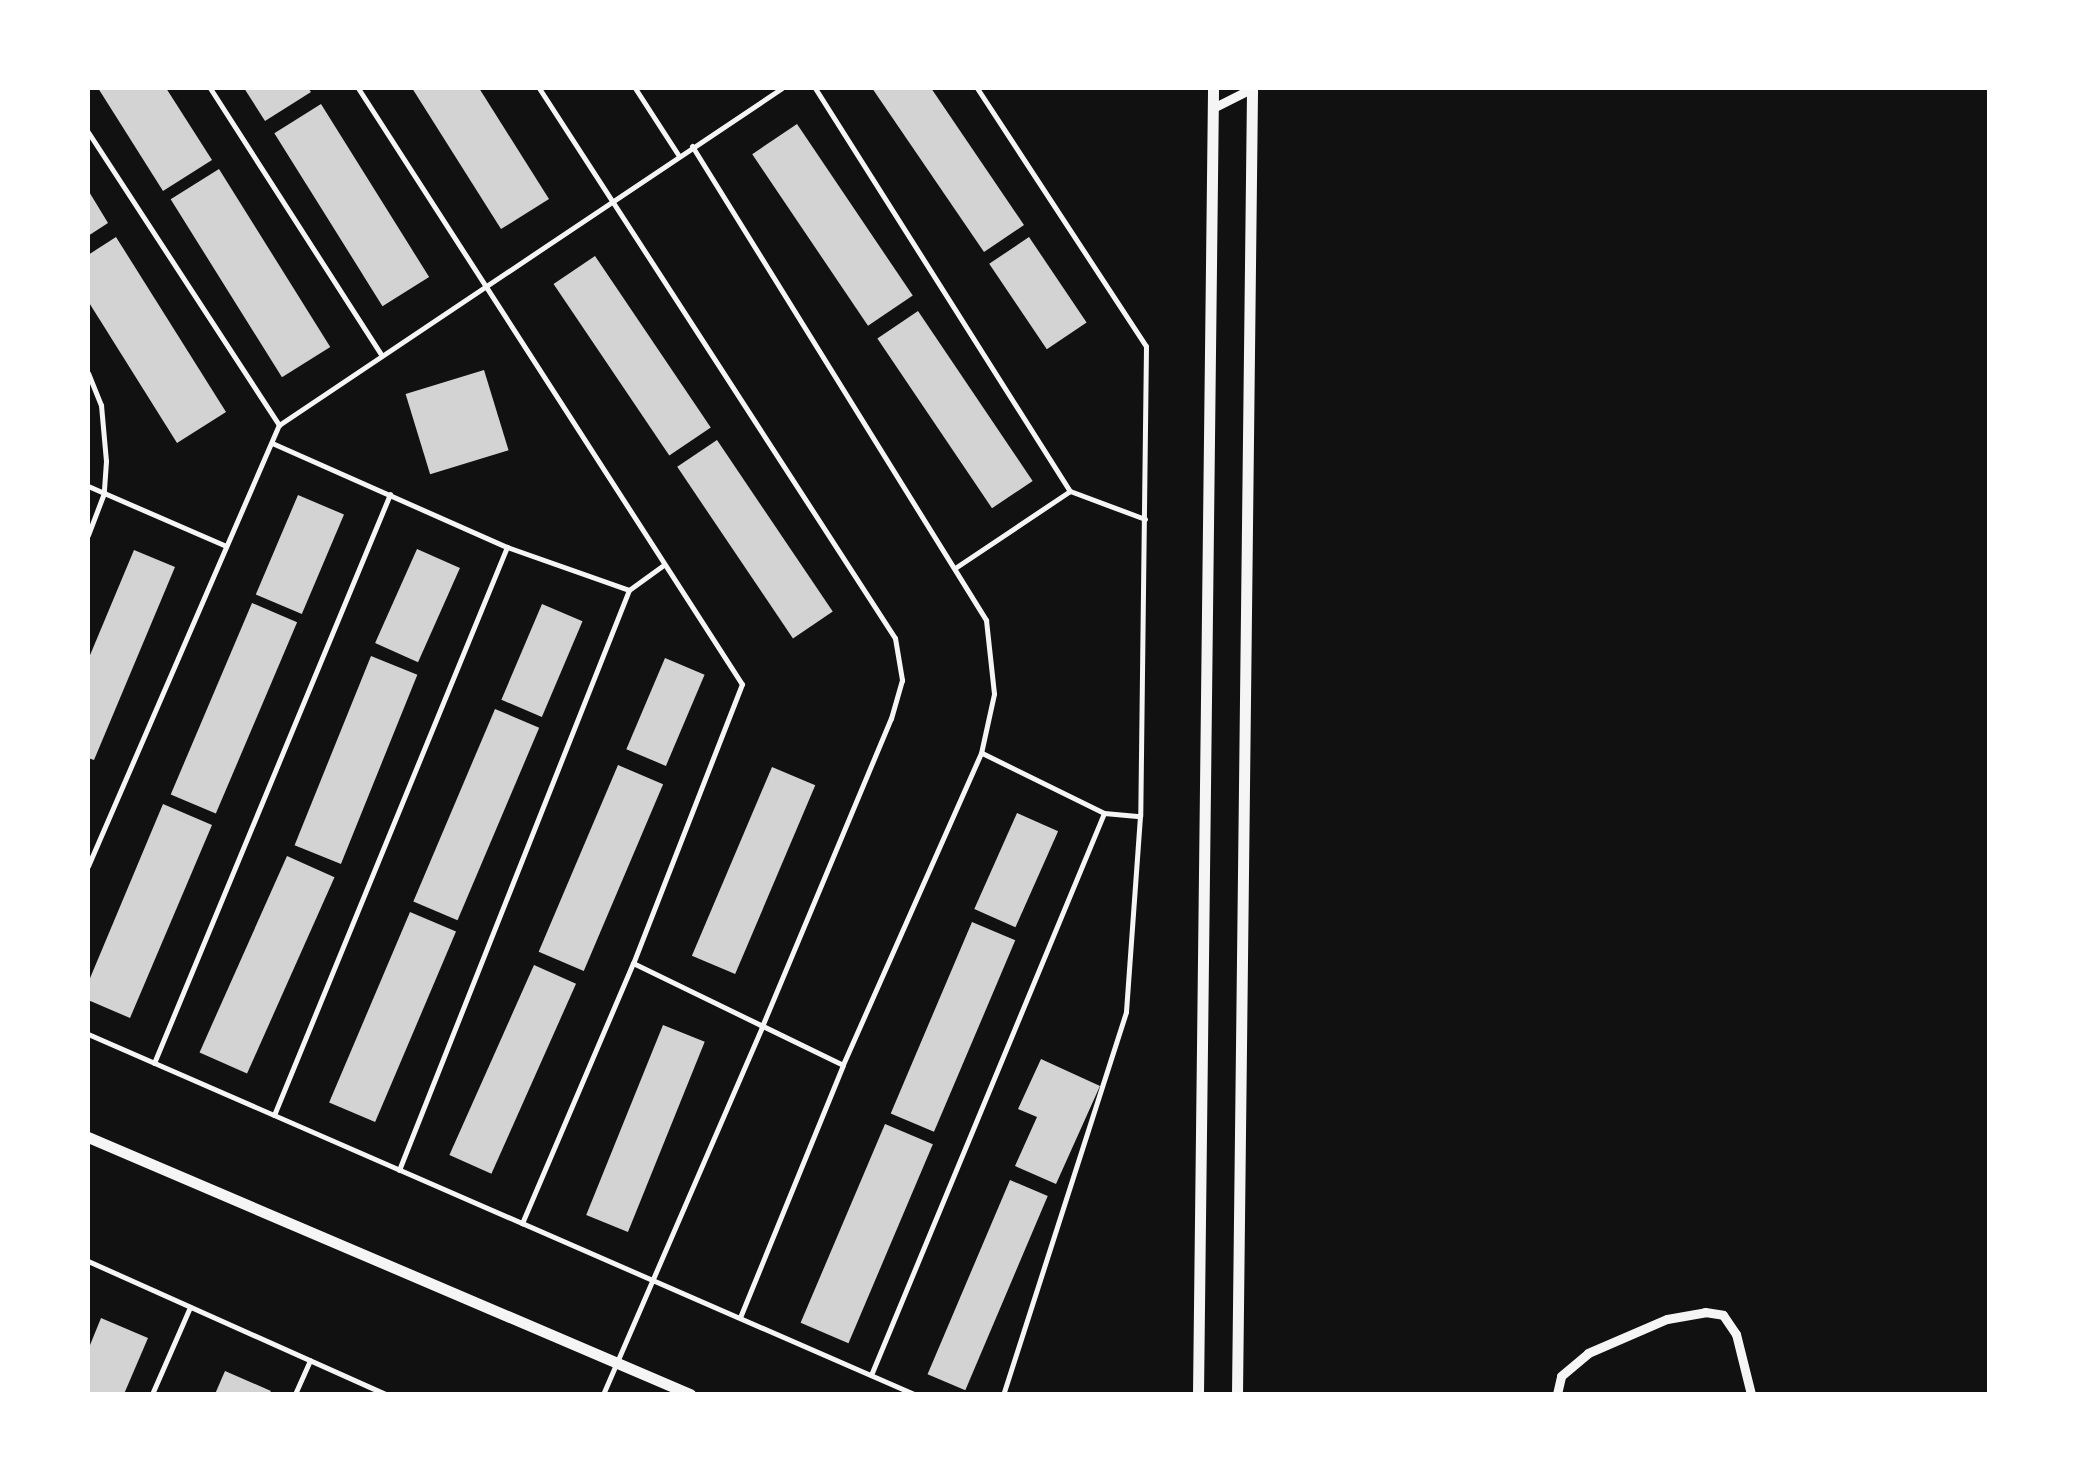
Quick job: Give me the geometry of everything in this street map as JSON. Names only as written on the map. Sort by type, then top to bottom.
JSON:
[{"type":"street","points":[[1198,1394],[1213,88]]},
{"type":"street","points":[[1213,108],[1252,88],[1237,1394]]},
{"type":"street","points":[[88,1137],[690,1394]]},
{"type":"street","points":[[1558,1394],[1561,1376],[1588,1353],[1667,1318],[1705,1312],[1723,1315],[1736,1334],[1751,1394]]},
{"type":"lane","points":[[210,88],[382,355]]},
{"type":"lane","points":[[358,88],[662,566],[742,684],[633,963],[522,1223]]},
{"type":"lane","points":[[538,88],[896,638],[902,680],[891,718],[604,1394]]},
{"type":"lane","points":[[635,88],[679,156]]},
{"type":"lane","points":[[88,866],[279,425],[782,88]]},
{"type":"lane","points":[[815,88],[1070,491],[1145,519]]},
{"type":"lane","points":[[977,88],[1146,346],[1140,816],[1126,1012],[1003,1394]]},
{"type":"lane","points":[[88,132],[279,425]]},
{"type":"lane","points":[[692,146],[986,620],[994,694],[981,753],[843,1065],[740,1318]]},
{"type":"lane","points":[[88,374],[101,405],[104,493],[88,535]]},
{"type":"lane","points":[[272,443],[508,547],[629,590]]},
{"type":"lane","points":[[88,486],[226,546]]},
{"type":"lane","points":[[954,568],[1070,491]]},
{"type":"lane","points":[[154,1063],[390,494]]},
{"type":"lane","points":[[274,1115],[508,547]]},
{"type":"lane","points":[[399,1170],[629,590],[662,566]]},
{"type":"lane","points":[[981,753],[1104,814],[1140,816]]},
{"type":"lane","points":[[871,1376],[1104,814]]},
{"type":"lane","points":[[633,963],[843,1065]]},
{"type":"lane","points":[[88,1034],[914,1394]]},
{"type":"lane","points":[[88,1261],[386,1394]]},
{"type":"lane","points":[[152,1394],[190,1306]]},
{"type":"lane","points":[[296,1394],[310,1360]]},
{"type":"building","points":[[98,88],[166,88],[212,160],[163,191]]},
{"type":"building","points":[[244,88],[308,88],[311,92],[265,121]]},
{"type":"building","points":[[412,88],[479,88],[549,199],[501,229]]},
{"type":"building","points":[[872,88],[931,88],[1024,225],[984,252]]},
{"type":"building","points":[[321,104],[429,277],[382,306],[274,133]]},
{"type":"building","points":[[797,124],[913,296],[868,326],[752,154]]},
{"type":"building","points":[[219,169],[330,347],[282,377],[171,199]]},
{"type":"building","points":[[88,190],[108,223],[88,236]]},
{"type":"building","points":[[116,237],[226,412],[177,443],[88,301],[88,255]]},
{"type":"building","points":[[1029,237],[1087,322],[1047,349],[989,264]]},
{"type":"building","points":[[595,256],[711,428],[669,456],[554,284]]},
{"type":"building","points":[[918,311],[1033,481],[992,508],[877,338]]},
{"type":"building","points":[[484,370],[509,450],[430,474],[406,394]]},
{"type":"building","points":[[717,440],[833,612],[793,638],[677,467]]},
{"type":"building","points":[[298,495],[344,515],[302,614],[256,594]]},
{"type":"building","points":[[417,549],[460,568],[418,662],[375,643]]},
{"type":"building","points":[[134,550],[175,567],[94,760],[88,758],[88,660]]},
{"type":"building","points":[[252,603],[297,622],[216,814],[171,794]]},
{"type":"building","points":[[542,604],[583,621],[542,717],[501,700]]},
{"type":"building","points":[[371,656],[417,675],[341,864],[295,845]]},
{"type":"building","points":[[665,658],[705,675],[666,766],[626,749]]},
{"type":"building","points":[[495,709],[539,728],[458,920],[413,901]]},
{"type":"building","points":[[618,765],[663,784],[584,971],[539,952]]},
{"type":"building","points":[[772,767],[815,785],[735,974],[692,956]]},
{"type":"building","points":[[163,804],[212,825],[130,1018],[88,1000],[88,983]]},
{"type":"building","points":[[1017,813],[1058,831],[1015,927],[974,909]]},
{"type":"building","points":[[287,856],[335,877],[247,1074],[200,1052]]},
{"type":"building","points":[[410,912],[456,932],[375,1122],[329,1103]]},
{"type":"building","points":[[972,922],[1015,940],[934,1132],[891,1113]]},
{"type":"building","points":[[534,965],[576,984],[491,1174],[449,1155]]},
{"type":"building","points":[[663,1025],[705,1042],[628,1232],[586,1215]]},
{"type":"building","points":[[1041,1059],[1100,1086],[1056,1184],[1015,1166],[1037,1117],[1018,1109]]},
{"type":"building","points":[[885,1124],[933,1144],[848,1343],[801,1323]]},
{"type":"building","points":[[1010,1180],[1048,1196],[965,1390],[928,1374]]},
{"type":"building","points":[[101,1318],[148,1338],[124,1394],[88,1394],[88,1350]]},
{"type":"building","points":[[225,1371],[271,1391],[215,1394]]}]
